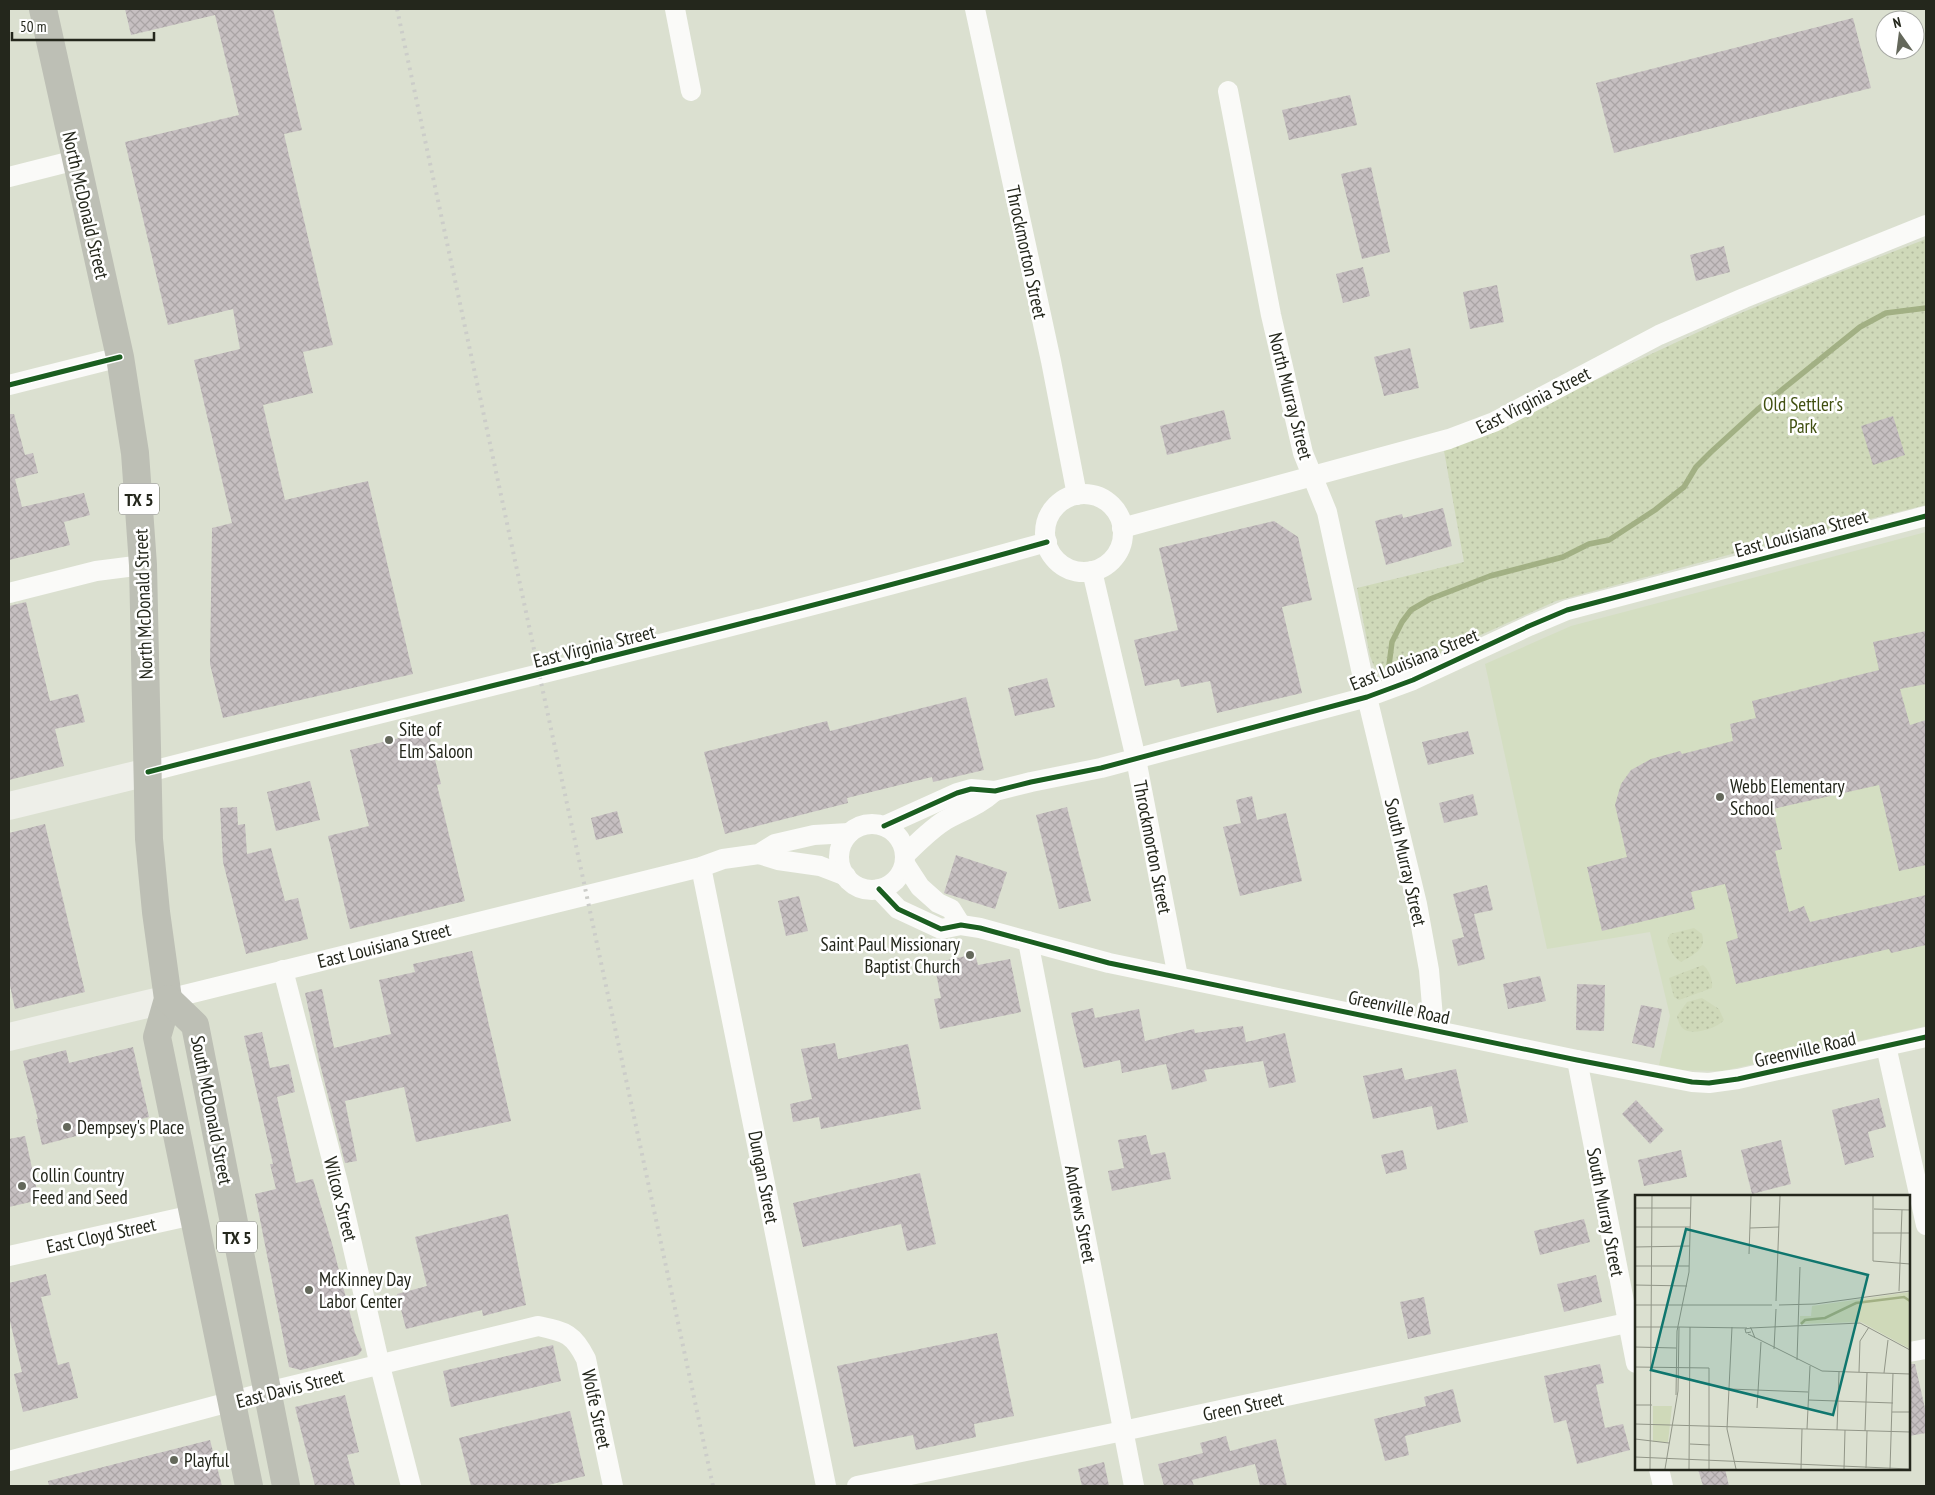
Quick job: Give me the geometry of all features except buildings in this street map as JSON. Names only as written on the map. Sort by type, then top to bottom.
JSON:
[{"type":"main road","name":"North McDonald Street","points":[[43,9],[120,357],[135,453],[143,565],[149,839],[154,894],[168,999]]},
{"type":"main road","name":"East Virginia Street","points":[[9,806],[148,772]]},
{"type":"main road","name":"East Louisiana Street","points":[[9,1037],[168,999]]},
{"type":"main road","name":"South McDonald Street","points":[[250,1486],[157,1037],[168,999],[195,1025],[286,1486]]},
{"type":"street","points":[[675,9],[692,91]]},
{"type":"street","name":"Throckmorton Street","points":[[975,9],[1051,361],[1077,495]]},
{"type":"street","name":"North Murray Street","points":[[1228,91],[1271,315],[1303,453],[1327,512],[1367,697]]},
{"type":"street","points":[[9,177],[76,160]]},
{"type":"street","name":"East Virginia Street","points":[[1122,528],[1473,431],[1494,422],[1659,335],[1926,225]]},
{"type":"street","points":[[9,385],[120,357]]},
{"type":"street","points":[[1077,495],[1094,496],[1106,501],[1116,510],[1122,522],[1122,528],[1121,547],[1114,558],[1104,567],[1092,572],[1079,572],[1067,568],[1056,560],[1046,542],[1046,526],[1050,514],[1058,504],[1069,497],[1077,495]]},
{"type":"street","name":"East Louisiana Street","points":[[884,826],[957,793],[971,789],[995,791],[1136,759],[1367,697],[1412,680],[1567,610],[1926,516]]},
{"type":"street","name":"East Virginia Street","points":[[148,772],[648,648],[920,578],[1046,542]]},
{"type":"street","points":[[9,593],[96,571],[143,565]]},
{"type":"street","name":"Throckmorton Street","points":[[1092,572],[1136,759],[1178,977]]},
{"type":"street","name":"South Murray Street","points":[[1367,697],[1422,930],[1429,970],[1434,1030]]},
{"type":"street","name":"East Louisiana Street","points":[[905,860],[918,842],[943,821],[982,803],[995,791]]},
{"type":"street","points":[[905,860],[896,881],[879,889],[860,888],[846,876],[841,868],[839,859],[844,841],[849,833],[866,825],[884,826],[893,831],[899,838],[905,860],[920,887],[938,903],[950,909],[961,925]]},
{"type":"street","name":"East Louisiana Street","points":[[168,999],[701,867],[723,859],[759,854],[775,844],[814,835],[849,833]]},
{"type":"street","name":"East Louisiana Street","points":[[759,854],[778,860],[820,866],[846,876]]},
{"type":"street","name":"Dungan Street","points":[[701,867],[826,1486]]},
{"type":"street","name":"Greenville Road","points":[[879,889],[898,909],[941,929],[961,925],[1109,963],[1692,1082],[1709,1083],[1738,1079],[1926,1037]]},
{"type":"street","name":"Andrews Street","points":[[1028,941],[1134,1486]]},
{"type":"street","name":"Wilcox Street","points":[[284,970],[339,1187],[380,1366],[411,1486]]},
{"type":"street","points":[[1886,1046],[1926,1225]]},
{"type":"street","name":"South Murray Street","points":[[1577,1060],[1635,1358]]},
{"type":"street","name":"East Cloyd Street","points":[[9,1256],[193,1215]]},
{"type":"street","name":"Green Street","points":[[857,1486],[1628,1323]]},
{"type":"street","name":"East Davis Street","points":[[9,1460],[267,1392],[538,1326],[570,1336]]},
{"type":"street","name":"Wolfe Street","points":[[570,1336],[578,1342],[586,1359],[613,1486]]},
{"type":"street","points":[[1910,1352],[1926,1348]]},
{"type":"street","points":[[1659,1470],[1663,1486]]},
{"type":"shaded area","name":"Webb Elementary School","points":[[1926,532],[1926,1026],[1722,1071],[1683,1070],[1659,1065],[1670,1016],[1650,932],[1547,949],[1485,664],[1571,626]]},
{"type":"green space","name":"Old Settler's Park","points":[[1926,239],[1926,505],[1758,547],[1556,601],[1397,673],[1382,677],[1370,656],[1357,588],[1464,562],[1444,451],[1724,320]]},
{"type":"green space","points":[[1694,928],[1702,934],[1702,944],[1694,954],[1681,962],[1672,953],[1667,941],[1670,934]]},
{"type":"green space","points":[[1703,965],[1710,975],[1712,988],[1679,1000],[1674,997],[1669,978]]},
{"type":"green space","points":[[1702,998],[1719,1009],[1724,1020],[1706,1030],[1694,1032],[1685,1030],[1677,1016],[1687,1002]]},
{"type":"waterway","points":[[1388,673],[1392,642],[1402,622],[1411,610],[1430,599],[1490,576],[1563,557],[1589,544],[1609,540],[1655,510],[1684,487],[1696,467],[1757,410],[1860,327],[1886,313],[1926,308]]},
{"type":"railway","points":[[397,9],[713,1486]]},
{"type":"cycle path","points":[[9,385],[120,357]]},
{"type":"cycle path","points":[[884,826],[957,793],[971,789],[995,791],[1101,768],[1367,697],[1413,680],[1567,610],[1926,516]]},
{"type":"cycle path","points":[[148,772],[823,603],[1047,542]]},
{"type":"cycle path","points":[[879,889],[898,909],[941,929],[961,925],[980,928],[1109,963],[1692,1082],[1709,1083],[1738,1079],[1926,1037]]},
{"type":"place","name":"Site of Elm Saloon","points":[[389,740]]},
{"type":"place","name":"Webb Elementary School","points":[[1720,797]]},
{"type":"place","name":"Saint Paul Missionary Baptist Church","points":[[970,955]]},
{"type":"place","name":"Dempsey's Place","points":[[67,1127]]},
{"type":"place","name":"Collin Country Feed and Seed","points":[[22,1186]]},
{"type":"place","name":"McKinney Day Labor Center","points":[[309,1290]]},
{"type":"place","name":"Playful","points":[[174,1460]]}]
